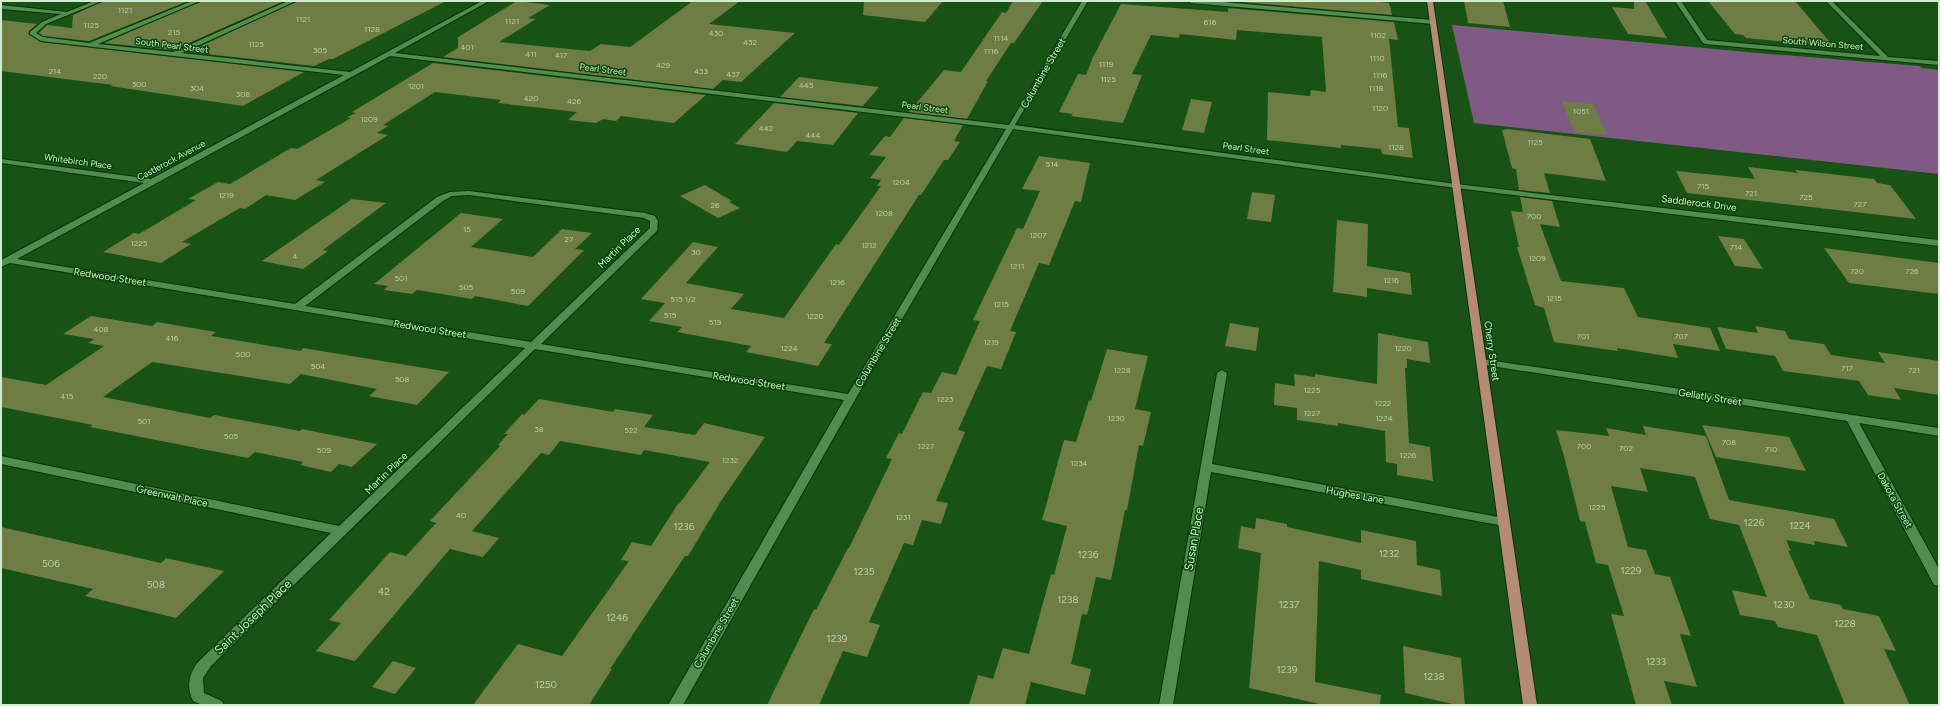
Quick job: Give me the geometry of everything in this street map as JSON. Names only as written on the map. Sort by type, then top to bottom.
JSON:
[{"type":"main road","name":"Cherry Street","points":[[1430,1],[1530,705]]},
{"type":"street","points":[[1,7],[66,14],[99,1]]},
{"type":"street","points":[[89,44],[198,1]]},
{"type":"street","points":[[174,54],[293,1]]},
{"type":"street","points":[[390,54],[486,1]]},
{"type":"street","name":"Columbine Street","points":[[675,705],[851,398],[1085,1]]},
{"type":"street","points":[[1191,1],[1432,22]]},
{"type":"street","points":[[1273,8],[1274,1]]},
{"type":"street","name":"South Wilson Street","points":[[1678,1],[1705,42],[1939,63]]},
{"type":"street","points":[[1829,1],[1886,58]]},
{"type":"street","name":"South Pearl Street","points":[[66,14],[44,23],[32,33],[41,39],[351,74]]},
{"type":"street","name":"Castlerock Avenue","points":[[4,262],[390,54]]},
{"type":"street","name":"Pearl Street","points":[[390,54],[1011,127],[1456,186]]},
{"type":"street","name":"Whitebirch Place","points":[[1,161],[153,182]]},
{"type":"street","name":"Saddlerock Drive","points":[[1456,186],[1939,243]]},
{"type":"street","name":"Martin Place","points":[[297,307],[440,199],[450,194],[469,193],[652,218],[654,221],[654,229],[342,531]]},
{"type":"street","name":"Redwood Street","points":[[4,262],[297,307],[851,398]]},
{"type":"street","name":"Gellatly Street","points":[[1482,362],[1939,432]]},
{"type":"street","name":"Susan Place","points":[[1166,705],[1222,373]]},
{"type":"street","name":"Dakota Street","points":[[1851,419],[1939,581]]},
{"type":"street","name":"Greenwalt Place","points":[[1,460],[342,531]]},
{"type":"street","name":"Hughes Lane","points":[[1206,467],[1504,522]]},
{"type":"street","name":"Saint Joseph Place","points":[[217,705],[198,697],[195,684],[198,673],[206,662],[342,531]]},
{"type":"shaded area","points":[[1452,25],[1919,66],[1922,68],[1939,70],[1939,174],[1474,123]]},
{"type":"building","points":[[103,1],[188,1],[89,41],[43,36],[39,33],[47,25],[72,28],[73,15]]},
{"type":"building","points":[[201,1],[284,1],[173,50],[104,43]]},
{"type":"building","points":[[297,1],[446,1],[333,59],[329,59],[314,66],[188,52]]},
{"type":"building","points":[[517,1],[550,5],[528,18],[536,19],[499,42],[590,51],[601,44],[630,47],[693,1],[740,1],[709,24],[795,33],[741,82],[723,80],[713,89],[443,57],[458,48],[458,37]]},
{"type":"building","points":[[864,1],[943,1],[925,22],[863,15]]},
{"type":"building","points":[[1013,1],[1043,1],[1014,43],[1011,43],[986,81],[988,81],[967,119],[909,112],[944,70],[961,72],[1002,12],[1006,13]]},
{"type":"building","points":[[1229,1],[1372,1],[1389,3],[1392,15]]},
{"type":"building","points":[[1464,1],[1503,1],[1510,27],[1468,23]]},
{"type":"building","points":[[1634,1],[1645,1],[1667,38],[1628,34],[1612,7],[1634,9]]},
{"type":"building","points":[[1708,1],[1795,1],[1833,46],[1746,38],[1743,35],[1735,34]]},
{"type":"building","points":[[1121,4],[1228,12],[1228,8],[1394,22],[1398,40],[1389,39],[1398,127],[1409,128],[1413,158],[1382,154],[1381,149],[1341,145],[1341,148],[1267,140],[1268,92],[1310,96],[1311,90],[1326,92],[1322,37],[1237,30],[1236,40],[1180,34],[1179,38],[1151,35],[1132,74],[1142,75],[1123,123],[1071,116],[1073,114],[1059,112],[1078,74],[1086,75],[1093,57]]},
{"type":"building","points":[[1,20],[37,24],[29,31],[28,34],[41,42],[304,72],[243,106],[110,86],[113,85],[1,71]]},
{"type":"building","points":[[433,63],[706,95],[674,123],[621,116],[616,121],[603,119],[596,123],[568,120],[577,112],[498,103],[501,100],[435,92],[383,125],[388,126],[377,133],[388,135],[316,180],[325,182],[295,200],[266,195],[245,209],[240,208],[182,242],[191,244],[161,263],[103,252],[134,233],[139,234],[196,200],[188,199],[218,182],[230,184],[291,148],[297,149],[351,118],[347,117],[356,113],[352,112]]},
{"type":"building","points":[[799,77],[879,87],[863,106],[780,97]]},
{"type":"building","points":[[1191,99],[1212,102],[1204,133],[1182,130]]},
{"type":"building","points":[[1562,101],[1593,104],[1607,135],[1574,132]]},
{"type":"building","points":[[774,103],[858,113],[833,145],[797,141],[787,152],[735,144]]},
{"type":"building","points":[[904,118],[963,125],[954,141],[960,142],[948,160],[944,160],[921,195],[919,195],[824,343],[832,344],[818,366],[746,352],[751,346],[677,332],[682,327],[649,321],[665,303],[641,299],[693,242],[718,247],[686,283],[744,294],[731,309],[784,318],[836,244],[839,245],[881,186],[877,186],[881,180],[870,178],[886,157],[869,155],[885,136],[890,137]]},
{"type":"building","points":[[1508,129],[1590,139],[1606,181],[1544,173],[1550,193],[1519,190],[1516,169],[1512,168],[1502,130]]},
{"type":"building","points":[[1039,156],[1090,163],[1081,202],[1075,201],[1049,265],[1039,263],[1010,331],[1016,332],[1001,369],[987,366],[958,430],[965,432],[936,501],[948,503],[941,524],[922,520],[913,545],[904,543],[869,622],[880,625],[867,657],[843,651],[819,705],[767,705],[814,609],[816,610],[849,548],[892,459],[886,458],[899,433],[902,434],[923,392],[931,393],[942,372],[956,375],[980,321],[973,320],[1017,228],[1023,229],[1040,191],[1022,189]]},
{"type":"building","points":[[1748,167],[1798,173],[1795,170],[1874,179],[1877,183],[1890,185],[1916,219],[1687,193],[1676,171],[1755,179]]},
{"type":"building","points":[[705,185],[732,201],[729,202],[740,208],[718,218],[680,196]]},
{"type":"building","points":[[1252,192],[1275,195],[1271,222],[1247,219]]},
{"type":"building","points":[[1520,197],[1552,201],[1560,227],[1540,224],[1561,281],[1624,288],[1638,317],[1710,328],[1720,351],[1673,344],[1678,358],[1617,348],[1618,351],[1554,342],[1544,308],[1535,305],[1517,247],[1519,247],[1511,211],[1523,212]]},
{"type":"building","points":[[352,199],[386,203],[323,250],[328,251],[303,269],[262,261]]},
{"type":"building","points":[[461,213],[503,219],[471,247],[533,257],[562,229],[592,233],[575,249],[584,250],[528,306],[475,296],[472,299],[417,290],[412,294],[384,290],[388,286],[374,284]]},
{"type":"building","points":[[1337,220],[1368,224],[1367,266],[1410,273],[1412,295],[1367,288],[1367,297],[1333,292]]},
{"type":"building","points":[[1718,236],[1744,239],[1763,269],[1735,266]]},
{"type":"building","points":[[1824,248],[1939,263],[1939,294],[1849,283]]},
{"type":"building","points":[[91,316],[152,326],[157,322],[216,332],[211,336],[301,351],[303,348],[449,372],[417,405],[369,396],[377,389],[301,374],[290,384],[152,362],[103,397],[210,418],[214,415],[300,431],[302,429],[377,444],[352,467],[339,464],[331,472],[300,465],[303,462],[255,452],[248,458],[90,427],[93,425],[1,407],[1,377],[46,385],[104,346],[88,343],[94,339],[63,334]]},
{"type":"building","points":[[1230,323],[1259,328],[1256,351],[1225,346]]},
{"type":"building","points":[[1755,326],[1785,331],[1789,339],[1824,344],[1831,355],[1885,363],[1878,352],[1939,361],[1939,395],[1894,388],[1901,400],[1868,395],[1859,381],[1783,371],[1775,356],[1726,349],[1717,327],[1758,333]]},
{"type":"building","points":[[1378,333],[1428,342],[1430,363],[1407,359],[1407,368],[1405,368],[1409,443],[1430,447],[1433,481],[1397,475],[1397,464],[1386,462],[1385,431],[1338,423],[1338,426],[1297,420],[1297,408],[1274,405],[1275,383],[1295,386],[1294,374],[1315,377],[1315,374],[1377,384]]},
{"type":"building","points":[[1107,349],[1148,356],[1135,409],[1151,412],[1143,446],[1139,445],[1127,510],[1125,510],[1111,580],[1096,577],[1087,615],[1082,614],[1071,664],[1091,669],[1085,695],[1031,682],[1025,705],[969,705],[978,675],[993,679],[1003,648],[1029,654],[1051,574],[1054,575],[1067,526],[1042,520],[1064,440],[1076,442],[1089,400],[1091,401]]},
{"type":"building","points":[[539,399],[613,412],[615,409],[653,415],[644,427],[695,435],[704,423],[765,437],[721,501],[688,556],[685,556],[610,669],[612,669],[589,705],[473,705],[518,644],[562,656],[629,561],[621,560],[632,542],[651,546],[678,504],[710,462],[644,450],[641,455],[560,441],[549,455],[541,453],[472,531],[499,538],[483,557],[450,549],[355,661],[316,651],[341,623],[329,620],[390,552],[406,556],[436,523],[430,521],[500,446],[498,445],[508,434],[504,434],[522,414],[524,415]]},
{"type":"building","points":[[1702,425],[1789,437],[1806,471],[1716,457]]},
{"type":"building","points":[[1643,426],[1706,436],[1729,500],[1834,519],[1848,547],[1814,541],[1815,545],[1786,540],[1791,551],[1788,550],[1810,599],[1841,605],[1843,609],[1879,616],[1896,651],[1884,649],[1910,705],[1845,705],[1817,635],[1778,627],[1775,621],[1740,615],[1732,590],[1767,597],[1739,525],[1710,519],[1695,477],[1640,468],[1648,492],[1611,486],[1628,547],[1646,550],[1655,574],[1670,577],[1691,636],[1680,634],[1697,687],[1664,681],[1672,705],[1636,705],[1611,614],[1624,616],[1608,565],[1596,563],[1585,522],[1580,521],[1556,430],[1609,436],[1606,428],[1646,435]]},
{"type":"building","points":[[1256,518],[1287,524],[1287,527],[1361,543],[1361,530],[1416,541],[1417,565],[1440,570],[1442,596],[1361,579],[1361,570],[1319,561],[1315,682],[1381,695],[1380,705],[1324,705],[1249,688],[1261,553],[1238,548],[1241,526],[1255,529]]},
{"type":"building","points":[[1,527],[161,563],[166,558],[224,571],[176,618],[85,596],[93,589],[1,568]]},
{"type":"building","points":[[1403,646],[1461,658],[1465,705],[1457,705],[1405,693]]},
{"type":"building","points":[[393,661],[416,668],[395,694],[372,687]]}]
